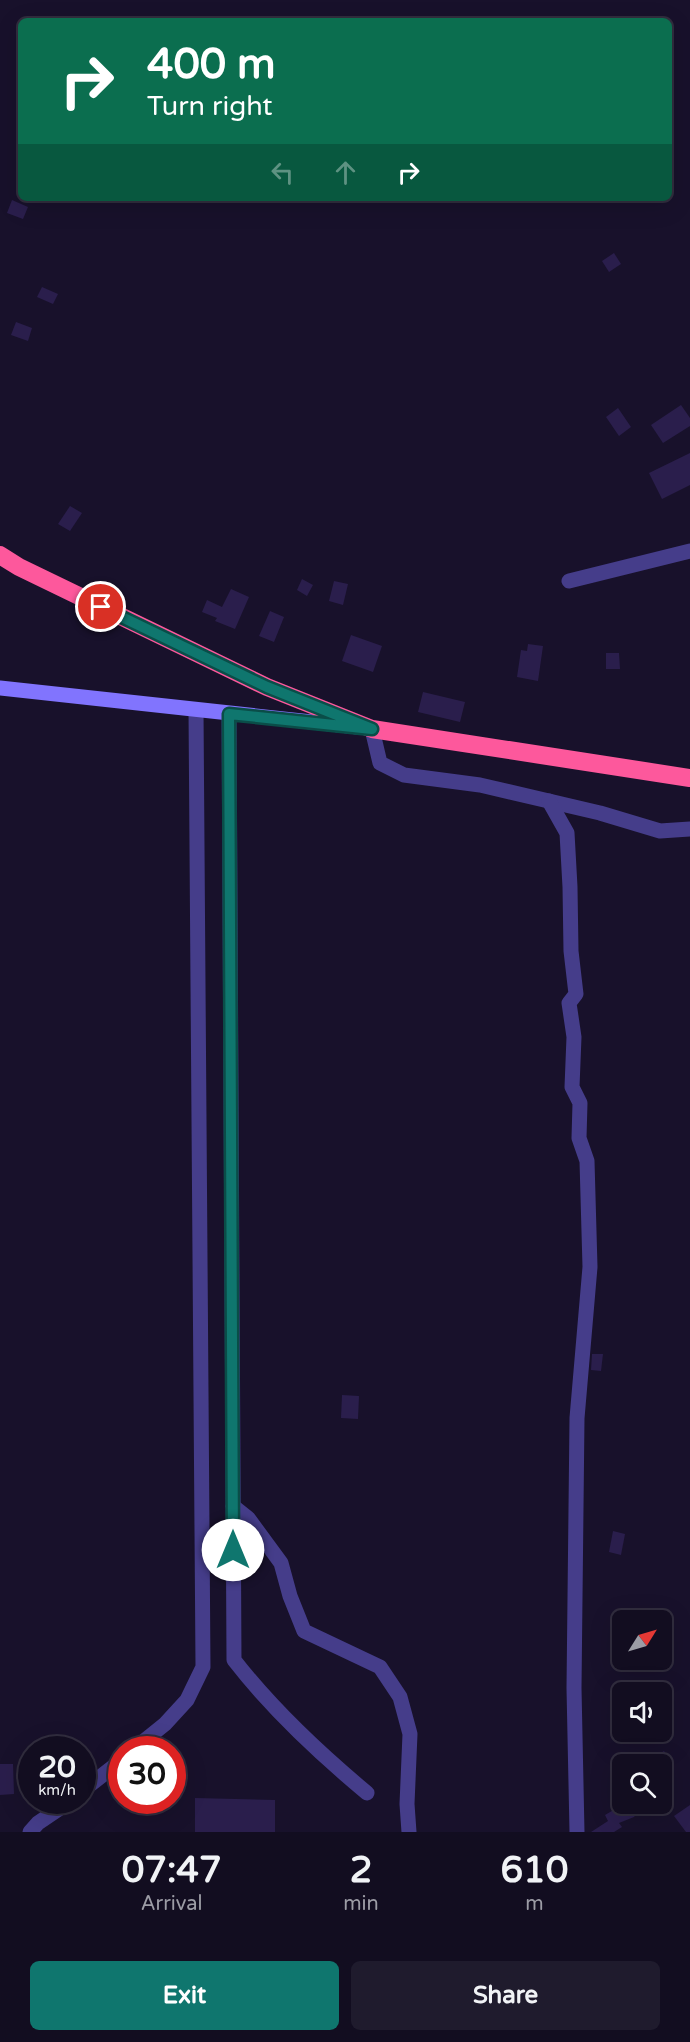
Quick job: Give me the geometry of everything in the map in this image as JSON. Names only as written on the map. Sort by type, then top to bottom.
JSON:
[{"type":"highway","points":[[0,555],[19,567],[267,687],[372,729],[686,778]]},
{"type":"main road","points":[[0,688],[372,729]]},
{"type":"street","points":[[569,581],[690,551]]},
{"type":"street","points":[[150,1736],[165,1724],[187,1700],[203,1667],[196,710]]},
{"type":"street","points":[[229,714],[234,1660],[269,1702],[332,1763],[367,1793]]},
{"type":"street","points":[[372,729],[380,763],[404,775],[480,785],[600,813],[660,831],[690,829]]},
{"type":"street","points":[[549,801],[567,833],[571,951],[576,994],[569,1003],[574,1037],[572,1087],[580,1103],[579,1138],[587,1161],[590,1267],[577,1418],[574,1688],[577,1832]]},
{"type":"street","points":[[233,1506],[248,1518],[281,1563],[290,1596],[304,1631],[380,1668],[400,1697],[410,1734],[407,1804],[409,1832]]},
{"type":"street","points":[[96,1780],[108,1771]]},
{"type":"street","points":[[30,1832],[51,1814]]},
{"type":"building","points":[[12,200],[28,207],[23,219],[7,213]]},
{"type":"building","points":[[614,253],[621,264],[609,272],[602,261]]},
{"type":"building","points":[[42,287],[58,294],[53,304],[37,297]]},
{"type":"building","points":[[16,322],[32,328],[28,341],[11,335]]},
{"type":"building","points":[[681,405],[690,418],[690,426],[663,443],[651,425]]},
{"type":"building","points":[[618,408],[631,427],[619,436],[606,417]]},
{"type":"building","points":[[690,453],[690,485],[662,499],[649,473]]},
{"type":"building","points":[[70,506],[82,513],[70,531],[58,524]]},
{"type":"building","points":[[302,579],[313,585],[307,596],[297,590]]},
{"type":"building","points":[[334,581],[348,584],[343,605],[329,601]]},
{"type":"building","points":[[231,589],[249,597],[235,629],[215,621],[217,618],[202,612],[207,600],[222,607]]},
{"type":"building","points":[[270,611],[284,617],[274,642],[259,636]]},
{"type":"building","points":[[351,635],[382,646],[373,672],[342,661]]},
{"type":"building","points":[[528,644],[543,646],[538,681],[517,677],[521,650],[527,651]]},
{"type":"building","points":[[606,653],[619,653],[620,669],[606,669]]},
{"type":"building","points":[[423,692],[465,702],[460,722],[418,712]]},
{"type":"building","points":[[592,1354],[603,1354],[601,1371],[591,1370]]},
{"type":"building","points":[[342,1395],[359,1396],[358,1419],[341,1418]]},
{"type":"building","points":[[613,1531],[625,1534],[621,1555],[609,1552]]},
{"type":"building","points":[[0,1764],[13,1764],[14,1794],[0,1795]]},
{"type":"building","points":[[195,1798],[275,1800],[275,1832],[195,1832]]},
{"type":"building","points":[[690,1805],[690,1832],[686,1832],[674,1816]]},
{"type":"building","points":[[612,1811],[612,1814],[636,1814],[619,1823],[622,1827],[614,1832],[591,1832],[608,1821],[605,1815]]},
{"type":"route","points":[[101,607],[267,687],[372,729],[229,714],[233,1550]]}]
